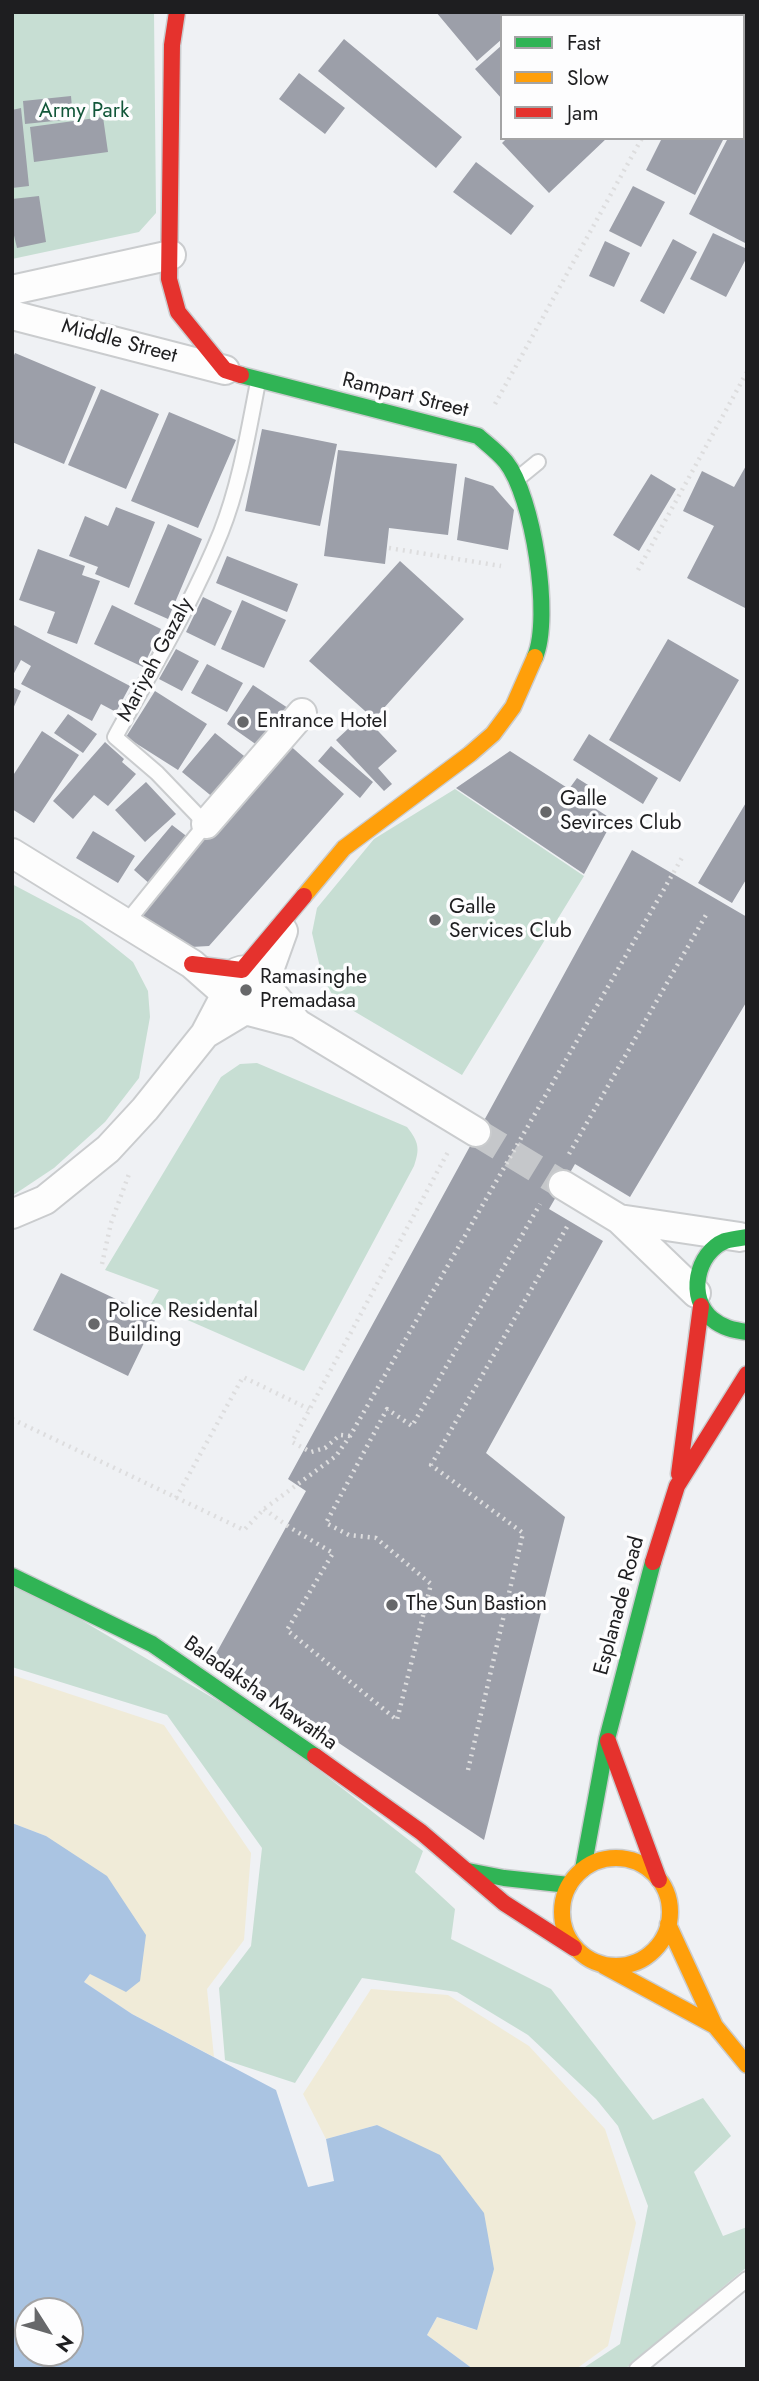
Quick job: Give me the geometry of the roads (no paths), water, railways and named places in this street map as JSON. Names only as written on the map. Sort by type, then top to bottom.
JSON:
[{"type":"street","points":[[177,12],[172,44],[169,279],[178,312],[225,370]]},
{"type":"street","points":[[12,290],[170,256]]},
{"type":"street","name":"Middle Street","points":[[12,315],[225,370]]},
{"type":"street","name":"Rampart Street","points":[[225,370],[478,436],[507,463],[525,501],[540,572],[541,625],[537,652],[513,707],[493,734],[470,754],[344,848],[288,915]]},
{"type":"street","points":[[206,824],[302,713]]},
{"type":"street","points":[[12,853],[192,964],[235,1002],[298,1024],[469,1128]]},
{"type":"street","points":[[253,977],[288,915]]},
{"type":"street","points":[[192,964],[253,977]]},
{"type":"street","points":[[235,1002],[228,981],[236,972],[253,977],[298,1024]]},
{"type":"street","points":[[12,1214],[45,1200],[108,1149],[235,1002]]},
{"type":"street","points":[[563,1185],[619,1219],[699,1299],[713,1321],[722,1327],[747,1332]]},
{"type":"street","points":[[619,1219],[743,1237]]},
{"type":"street","name":"Esplanade Road","points":[[677,1486],[699,1299],[700,1267],[716,1246],[727,1240],[743,1237]]},
{"type":"street","name":"Esplanade Road","points":[[583,1868],[607,1739],[667,1512],[677,1486],[747,1374]]},
{"type":"street","name":"Baladaksha Mawatha","points":[[12,1576],[152,1644],[273,1726],[421,1832],[505,1903],[574,1948]]},
{"type":"street","points":[[604,1966],[638,1962],[652,1953],[662,1940],[670,1909],[667,1894],[659,1880],[607,1739]]},
{"type":"street","points":[[659,1880],[647,1868],[632,1860],[615,1858],[598,1861],[583,1868],[569,1885],[563,1900],[561,1917],[566,1933],[574,1948],[589,1960],[715,2026]]},
{"type":"street","name":"Baladaksha Mawatha","points":[[468,1871],[569,1885]]},
{"type":"street","points":[[668,1924],[715,2026],[747,2065]]},
{"type":"lane","name":"Mariyah Gazaly","points":[[206,824],[158,773],[115,737],[170,636],[220,534],[239,479],[259,381]]},
{"type":"lane","points":[[515,480],[538,462]]},
{"type":"lane","points":[[126,923],[206,824]]},
{"type":"lane","points":[[637,2369],[747,2279]]},
{"type":"water","points":[[12,1823],[46,1836],[107,1876],[146,1935],[140,1981],[126,1992],[90,1974],[84,1982],[132,2014],[276,2090],[308,2187],[334,2181],[326,2139],[377,2125],[440,2155],[484,2213],[494,2269],[477,2330],[437,2317],[427,2335],[473,2369],[12,2369]]},
{"type":"tunnel","points":[[476,1132],[563,1185]]},
{"type":"place","name":"Entrance Hotel","points":[[243,722]]},
{"type":"place","name":"Galle Sevirces Club","points":[[546,812]]},
{"type":"place","name":"Galle Services Club","points":[[435,920]]},
{"type":"place","name":"Ramasinghe Premadasa","points":[[246,990]]},
{"type":"place","name":"Police Residental Building","points":[[94,1324]]},
{"type":"place","name":"The Sun Bastion","points":[[392,1605]]},
{"type":"park label","name":"Army Park","points":[[84,112]]}]
